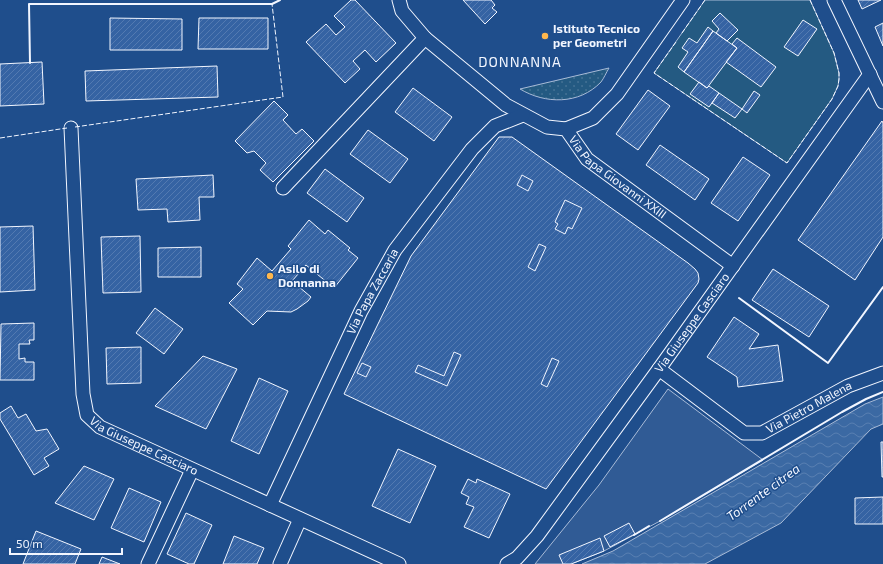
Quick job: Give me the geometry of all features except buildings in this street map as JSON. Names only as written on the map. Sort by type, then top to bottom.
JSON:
[{"type":"street","name":"Via Papa Giovanni XXIII","points":[[399,0],[402,11],[425,38],[506,105],[546,127],[566,129],[587,159],[733,266]]},
{"type":"street","points":[[566,129],[593,118],[617,94],[682,0]]},
{"type":"street","points":[[834,0],[883,102]]},
{"type":"street","points":[[283,188],[425,38]]},
{"type":"street","name":"Via Giuseppe Casciaro","points":[[507,564],[517,558],[537,536],[659,370],[870,74]]},
{"type":"street","name":"Via Papa Zaccaria","points":[[270,505],[361,311],[395,250],[472,150],[495,126],[523,115]]},
{"type":"street","name":"Via Giuseppe Casciaro","points":[[71,128],[83,394],[87,415],[100,427],[399,564]]},
{"type":"street","name":"Via Pietro Malena","points":[[659,370],[744,433],[762,433],[848,386],[883,373]]},
{"type":"street","points":[[148,564],[192,470]]},
{"type":"street","points":[[280,564],[300,519]]},
{"type":"shaded area","points":[[705,0],[810,0],[834,53],[839,79],[838,86],[832,99],[787,163],[654,73]]},
{"type":"shaded area","points":[[609,68],[601,82],[592,90],[583,95],[572,98],[562,100],[551,99],[530,94],[520,89]]},
{"type":"shaded area","points":[[668,389],[763,460],[660,521],[604,551],[571,564],[535,564],[599,485]]},
{"type":"water","name":"Torrente citrea","points":[[883,397],[883,424],[871,429],[781,523],[705,564],[582,564],[613,551],[865,404]]},
{"type":"fence","points":[[682,33],[705,0]]},
{"type":"fence","points":[[676,42],[654,73],[787,163],[832,99],[838,86],[839,79],[834,53],[810,0]]},
{"type":"fence","points":[[75,127],[283,97],[272,4]]},
{"type":"fence","points":[[0,138],[67,128]]},
{"type":"wall","points":[[30,63],[29,4],[272,4],[280,0]]},
{"type":"wall","points":[[739,298],[828,363],[883,287]]},
{"type":"wall","points":[[660,521],[842,412],[883,392]]},
{"type":"wall","points":[[634,535],[649,526]]},
{"type":"place","name":"Istituto Tecnico per Geometri","points":[[545,36]]},
{"type":"place","name":"Asilo di Donnanna","points":[[270,276]]},
{"type":"district","name":"DONNANNA","points":[[520,62]]}]
